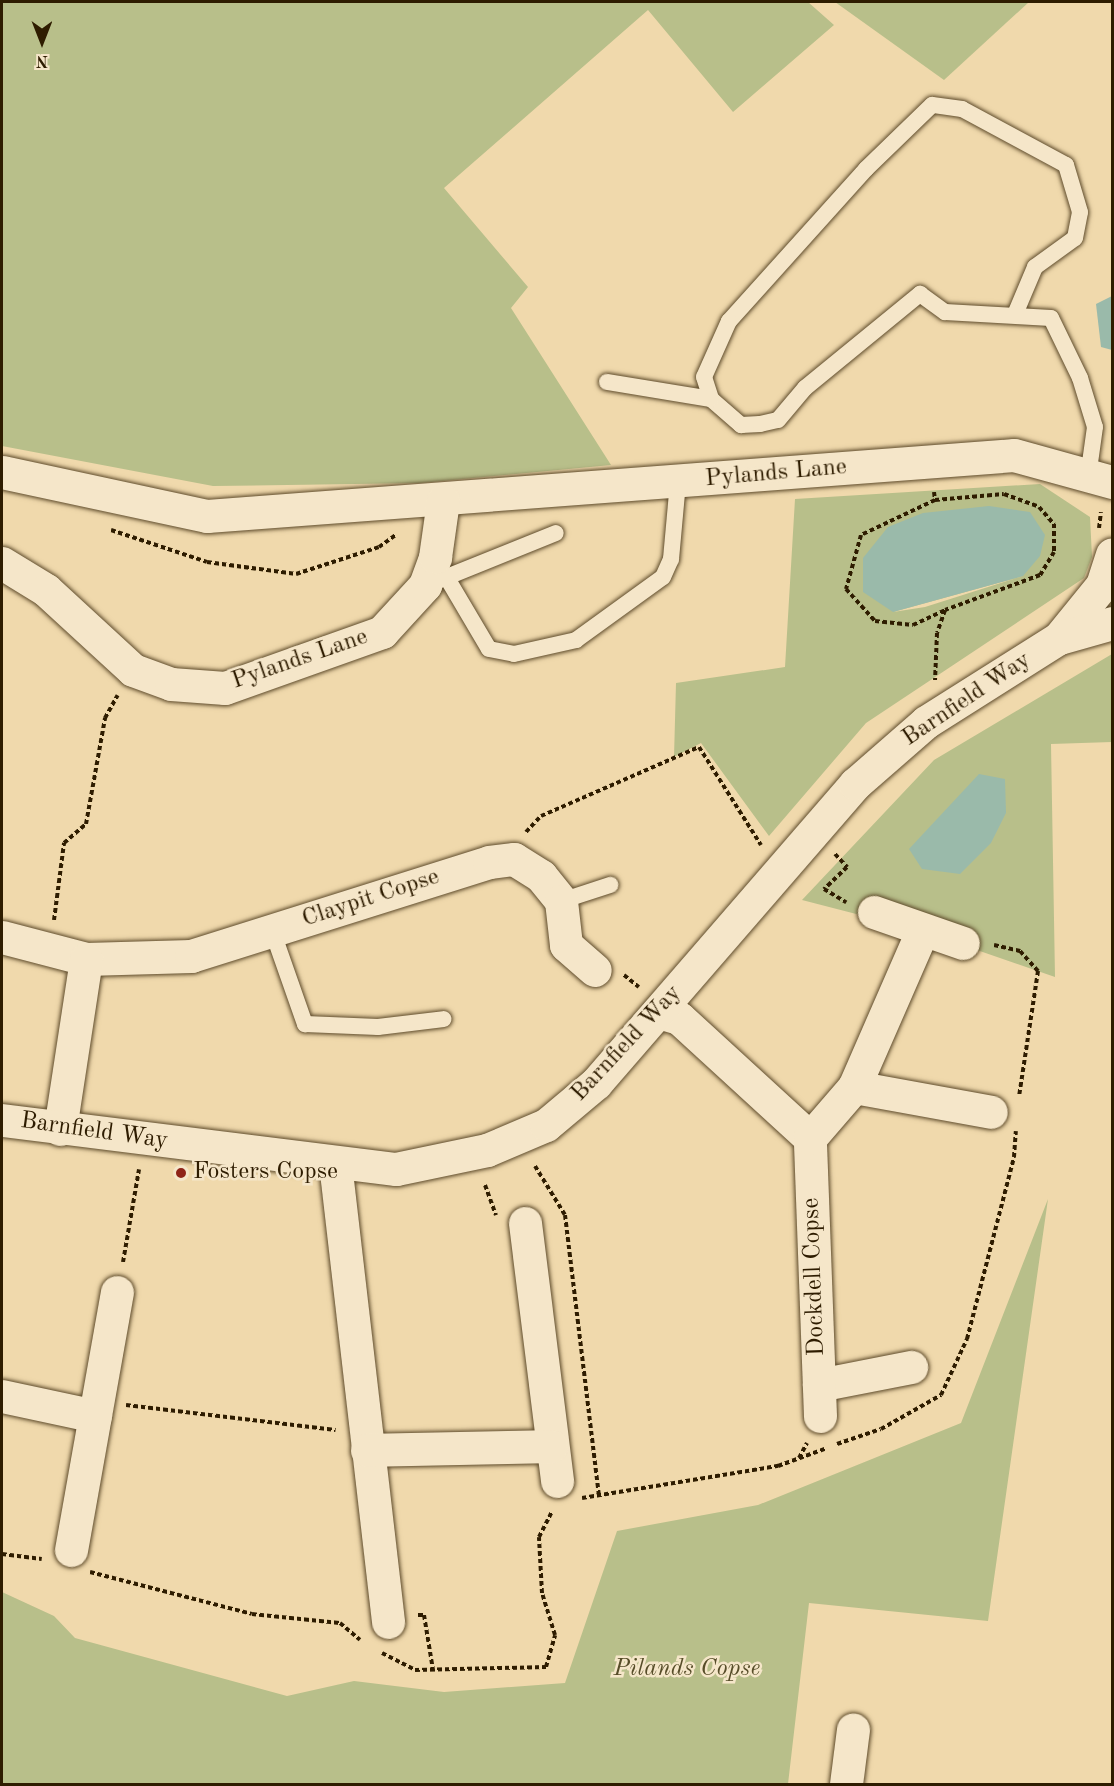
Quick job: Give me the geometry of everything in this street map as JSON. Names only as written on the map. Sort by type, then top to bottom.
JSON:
[{"type":"street","name":"Pylands Lane","points":[[2,472],[107,494],[332,507],[443,501],[1014,455],[1105,487]]},
{"type":"street","name":"Pylands Lane","points":[[2,563],[46,590],[133,670],[171,684],[225,688],[382,632],[436,582],[435,557],[443,501]]},
{"type":"street","name":"Barnfield Way","points":[[1059,638],[1102,585],[1106,547]]},
{"type":"street","name":"Barnfield Way","points":[[2,1120],[396,1169],[436,1164],[546,1125],[596,1083],[855,784],[926,722],[1059,638],[1113,623]]},
{"type":"street","points":[[514,859],[541,876],[561,901],[566,945],[595,970]]},
{"type":"street","name":"Claypit Copse","points":[[2,937],[86,959],[190,956],[489,862],[514,859]]},
{"type":"street","points":[[874,912],[963,944]]},
{"type":"street","points":[[658,1012],[679,1018],[810,1138],[854,1087],[922,931]]},
{"type":"street","points":[[60,1128],[86,959]]},
{"type":"street","points":[[854,1087],[1008,1115]]},
{"type":"street","name":"Dockdell Copse","points":[[810,1138],[820,1400],[911,1367]]},
{"type":"street","points":[[335,1163],[367,1442],[379,1640]]},
{"type":"street","points":[[525,1223],[551,1446],[564,1495]]},
{"type":"street","points":[[69,1560],[117,1292]]},
{"type":"street","points":[[2,1396],[96,1414]]},
{"type":"street","points":[[367,1442],[551,1446]]},
{"type":"street","points":[[846,1785],[853,1729]]},
{"type":"lane","points":[[1016,312],[1035,267],[1075,238],[1080,212],[1066,165],[962,109],[932,105],[866,169],[729,321],[704,377],[711,399],[741,425],[778,420],[805,388],[920,294],[945,312],[980,318],[1016,312],[1051,318],[1080,378],[1095,427],[1105,487]]},
{"type":"lane","points":[[607,382],[711,399]]},
{"type":"lane","points":[[556,533],[436,582],[489,649],[514,654],[576,640],[663,577],[671,559],[678,482]]},
{"type":"lane","points":[[561,901],[610,885]]},
{"type":"lane","points":[[272,930],[305,1024],[378,1027],[444,1019]]},
{"type":"path","points":[[929,462],[935,500]]},
{"type":"path","points":[[1105,487],[1106,547]]},
{"type":"path","points":[[1004,494],[1039,507],[1054,524],[1054,552],[1040,575],[945,610],[913,625],[875,621],[846,589],[861,535],[935,500],[1004,494]]},
{"type":"path","points":[[935,684],[937,633],[945,610]]},
{"type":"path","points":[[51,951],[64,843],[86,824],[105,718],[133,670]]},
{"type":"path","points":[[925,690],[944,680]]},
{"type":"path","points":[[514,859],[517,840],[541,816],[699,747],[766,853]]},
{"type":"path","points":[[832,851],[847,867],[824,889],[874,912]]},
{"type":"path","points":[[2,1554],[69,1560],[252,1614],[340,1623],[379,1640],[415,1670],[546,1667],[555,1635],[542,1593],[539,1537],[547,1517],[564,1495],[599,1495],[778,1466],[881,1429],[941,1395],[967,1339],[986,1273],[1008,1115],[1038,971],[1020,951],[963,944]]},
{"type":"path","points":[[117,1292],[140,1162]]},
{"type":"path","points":[[535,1166],[565,1215],[599,1495]]},
{"type":"path","points":[[96,1414],[127,1405],[367,1442]]},
{"type":"green space","points":[[2,2],[808,2],[834,25],[733,112],[648,10],[444,188],[528,287],[511,308],[611,465],[421,483],[213,486],[2,446]]},
{"type":"green space","points":[[835,2],[1029,2],[944,80]]},
{"type":"green space","points":[[1040,484],[1090,517],[1092,557],[1084,578],[866,723],[769,836],[701,743],[674,757],[676,683],[785,667],[795,499]],"holes":[[[1023,576],[925,607],[893,612]]]},
{"type":"green space","points":[[1112,654],[1112,742],[1051,744],[1055,977],[922,931],[802,900],[934,760]]},
{"type":"green space","name":"Pilands Copse","points":[[1048,1199],[988,1621],[809,1603],[788,1784],[2,1784],[2,1592],[54,1616],[75,1638],[287,1696],[354,1681],[444,1692],[565,1683],[617,1531],[758,1505],[961,1423]]},
{"type":"shaded area","points":[[1112,296],[1112,350],[1101,347],[1096,304]]},
{"type":"shaded area","points":[[989,506],[1030,512],[1045,535],[1040,556],[1023,576],[893,612],[863,592],[863,558],[888,527],[923,513]]},
{"type":"shaded area","points":[[979,774],[1005,779],[1006,813],[991,843],[960,874],[922,869],[909,849]]},
{"type":"place","name":"Fosters Copse","points":[[181,1173]]}]
